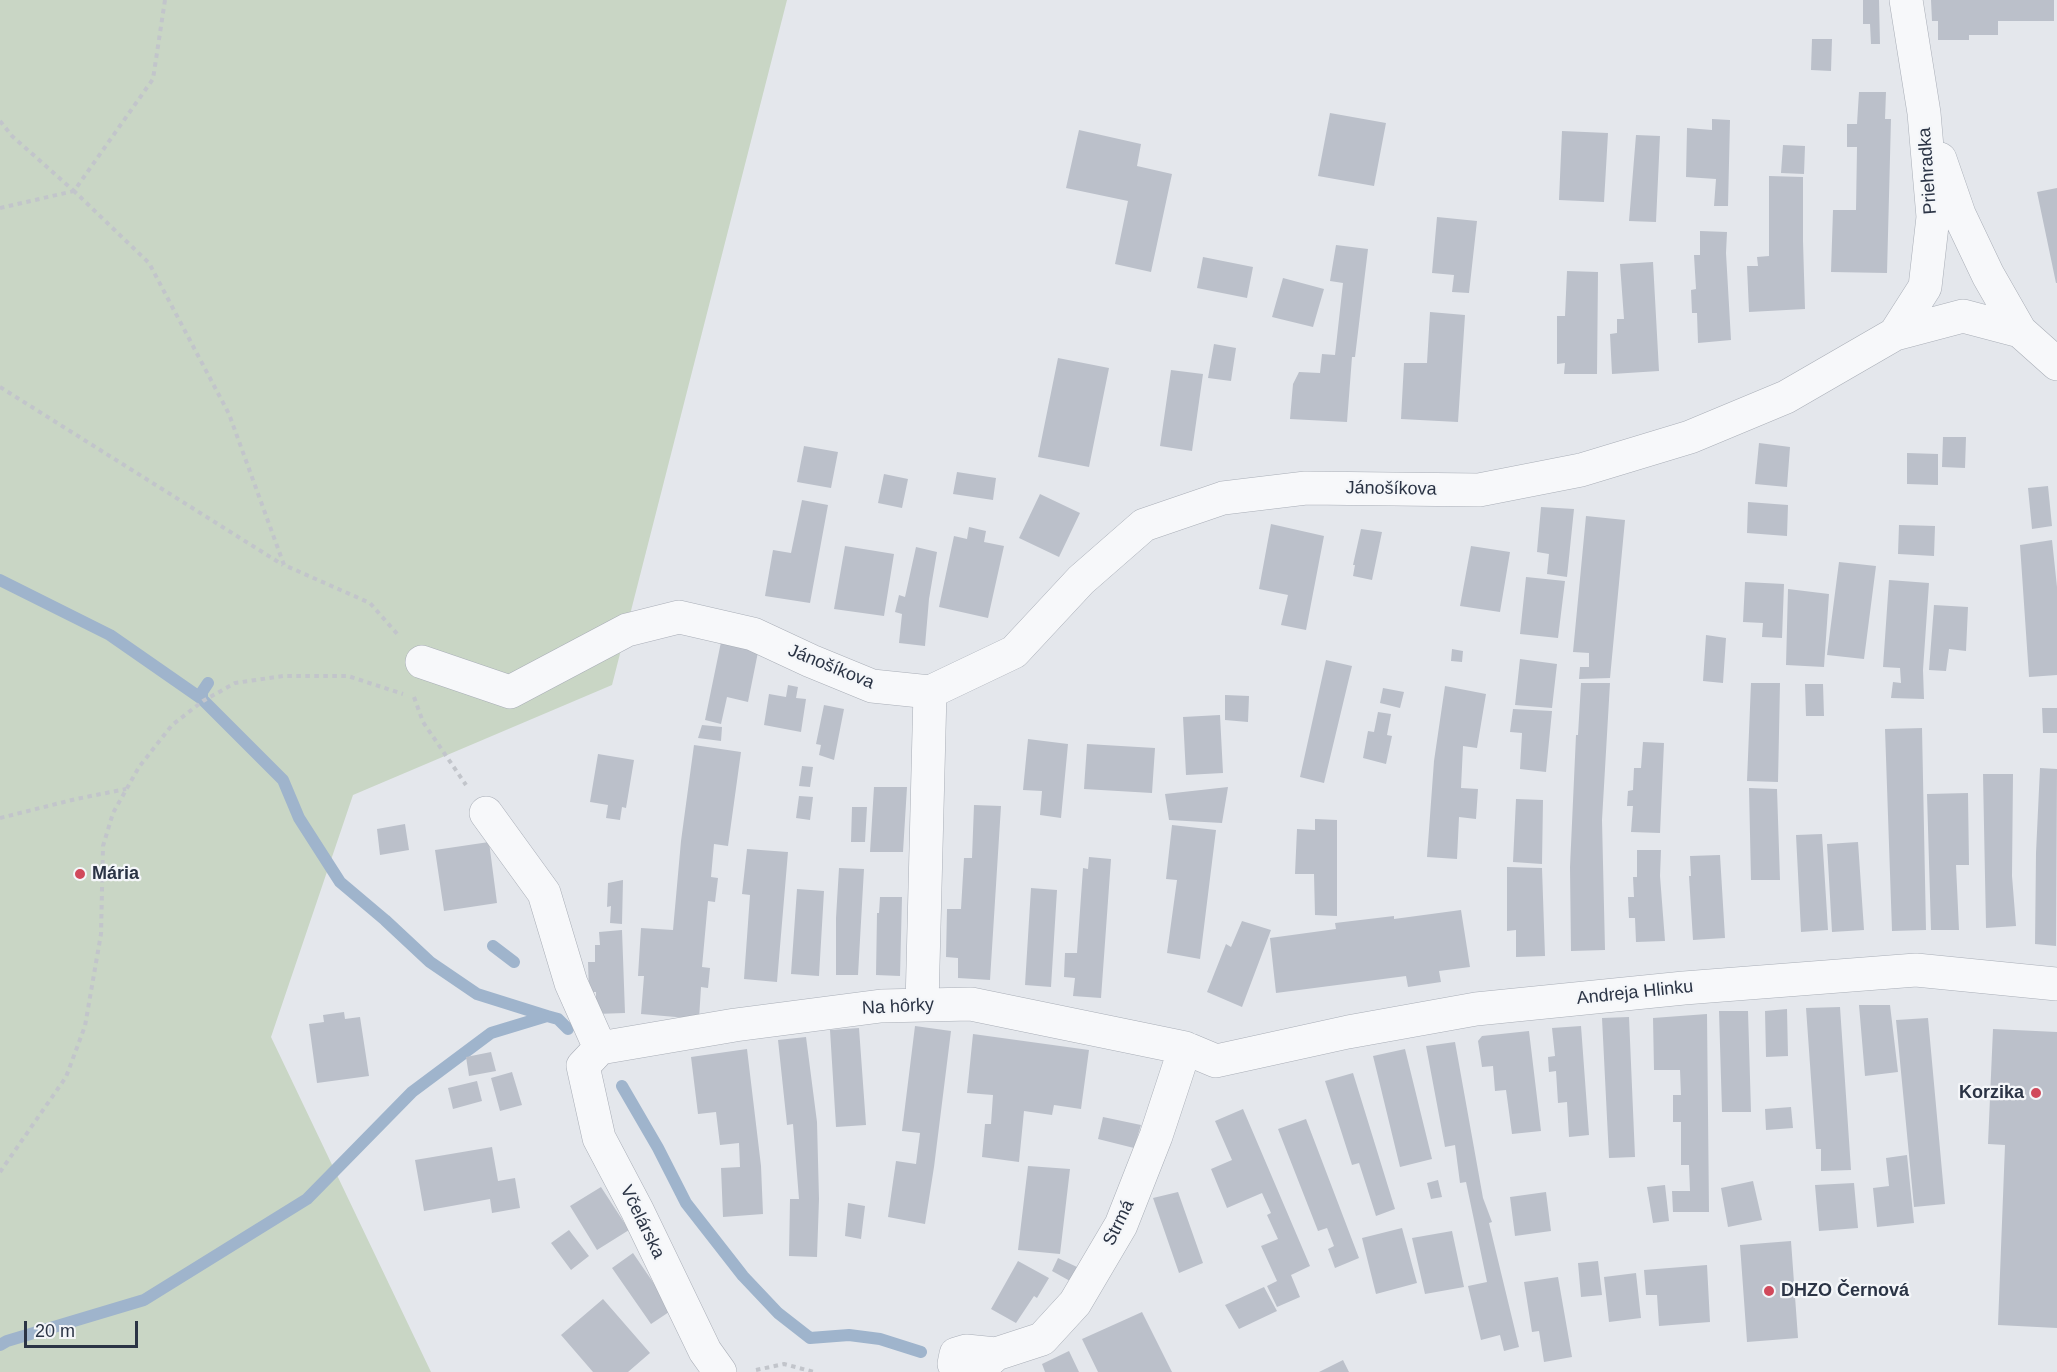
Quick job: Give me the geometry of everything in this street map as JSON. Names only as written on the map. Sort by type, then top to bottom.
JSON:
[{"type":"street","name":"Priehradka","points":[[1895,334],[1925,287],[1933,217],[1924,113],[1906,0]]},
{"type":"street","points":[[1924,113],[1959,214],[1988,275],[2020,331]]},
{"type":"street","name":"Jánošíkova","points":[[422,662],[510,692],[627,630],[679,617],[753,634],[872,686],[930,692],[1014,652],[1081,580],[1144,525],[1223,498],[1306,488],[1479,490],[1581,470],[1690,437],[1786,398],[1895,334],[1963,316],[2020,331],[2057,364]]},
{"type":"street","points":[[922,1005],[930,692]]},
{"type":"street","name":"Včelárska","points":[[486,813],[544,893],[591,1057],[600,1138],[637,1210],[704,1365]]},
{"type":"street","name":"Andreja Hlinku","points":[[1216,1061],[1348,1032],[1476,1009],[1684,988],[1916,970],[2057,984]]},
{"type":"street","name":"Na hôrky","points":[[591,1057],[735,1025],[880,1006],[971,1004],[1185,1048],[1216,1061]]},
{"type":"street","name":"Strmá","points":[[959,1372],[954,1364],[956,1354],[966,1351],[986,1363],[1042,1339],[1075,1303],[1121,1225],[1156,1136],[1185,1048]]},
{"type":"path","points":[[0,208],[74,191],[153,79],[165,0]]},
{"type":"path","points":[[0,120],[12,136],[74,191],[149,263],[229,414],[284,565]]},
{"type":"path","points":[[0,387],[284,565],[370,603],[422,662],[410,685],[423,722],[486,813]]},
{"type":"path","points":[[0,1173],[66,1077],[85,1026],[101,934],[103,846],[113,813],[127,788],[139,767],[172,725],[203,702],[235,683],[283,676],[348,676],[425,701]]},
{"type":"path","points":[[0,818],[127,788]]},
{"type":"path","points":[[747,1372],[784,1364],[814,1372]]},
{"type":"green space","points":[[0,0],[787,0],[612,685],[353,795],[271,1037],[431,1372],[0,1372]]},
{"type":"building","points":[[1863,0],[1879,0],[1880,44],[1871,44],[1870,24],[1863,24]]},
{"type":"building","points":[[1931,0],[2054,0],[2054,21],[1998,21],[1998,35],[1969,35],[1969,40],[1938,40],[1938,21],[1932,21]]},
{"type":"building","points":[[1812,39],[1832,39],[1831,71],[1811,70]]},
{"type":"building","points":[[1859,92],[1886,92],[1885,119],[1891,119],[1887,273],[1831,272],[1833,210],[1856,210],[1857,147],[1847,147],[1847,124],[1857,124]]},
{"type":"building","points":[[1330,113],[1386,123],[1374,186],[1318,176]]},
{"type":"building","points":[[1712,119],[1730,120],[1728,206],[1714,206],[1716,179],[1686,177],[1687,128],[1712,130]]},
{"type":"building","points":[[1079,130],[1141,144],[1137,166],[1172,174],[1151,272],[1115,264],[1128,201],[1066,188]]},
{"type":"building","points":[[1562,131],[1608,133],[1604,202],[1559,200]]},
{"type":"building","points":[[1636,135],[1660,136],[1656,222],[1629,221]]},
{"type":"building","points":[[1783,145],[1805,146],[1804,174],[1781,173]]},
{"type":"building","points":[[1769,176],[1803,177],[1805,309],[1749,312],[1747,266],[1758,266],[1757,257],[1769,256]]},
{"type":"building","points":[[2057,188],[2057,283],[2056,283],[2037,192]]},
{"type":"building","points":[[1437,217],[1477,221],[1469,293],[1452,292],[1454,275],[1432,273]]},
{"type":"building","points":[[1700,231],[1727,232],[1731,340],[1698,343],[1697,313],[1692,313],[1691,290],[1696,289],[1694,255],[1700,255]]},
{"type":"building","points":[[1336,245],[1368,249],[1355,357],[1352,357],[1347,422],[1290,419],[1293,384],[1299,372],[1320,373],[1322,354],[1335,355],[1343,283],[1330,281]]},
{"type":"building","points":[[1203,257],[1253,267],[1247,298],[1197,288]]},
{"type":"building","points":[[1653,262],[1659,371],[1612,374],[1610,334],[1617,333],[1617,319],[1624,319],[1620,264]]},
{"type":"building","points":[[1567,271],[1598,272],[1597,374],[1564,374],[1565,363],[1557,364],[1557,316],[1565,316]]},
{"type":"building","points":[[1283,278],[1324,289],[1313,327],[1272,317]]},
{"type":"building","points":[[1430,312],[1465,315],[1458,422],[1401,419],[1404,363],[1427,363]]},
{"type":"building","points":[[1214,344],[1236,348],[1231,381],[1208,378]]},
{"type":"building","points":[[1058,358],[1109,368],[1089,467],[1038,457]]},
{"type":"building","points":[[1171,370],[1203,374],[1192,451],[1160,446]]},
{"type":"building","points":[[1943,437],[1966,437],[1965,468],[1942,467]]},
{"type":"building","points":[[1759,443],[1790,447],[1787,487],[1755,484]]},
{"type":"building","points":[[804,446],[838,452],[831,488],[797,482]]},
{"type":"building","points":[[1907,453],[1938,454],[1938,485],[1907,484]]},
{"type":"building","points":[[957,472],[996,478],[993,500],[953,494]]},
{"type":"building","points":[[884,474],[908,479],[902,508],[878,503]]},
{"type":"building","points":[[2048,486],[2052,526],[2032,529],[2028,488]]},
{"type":"building","points":[[1040,494],[1080,513],[1059,557],[1019,538]]},
{"type":"building","points":[[802,500],[828,505],[810,603],[765,596],[773,550],[791,553]]},
{"type":"building","points":[[1748,502],[1788,505],[1787,536],[1747,533]]},
{"type":"building","points":[[1541,507],[1574,509],[1567,577],[1547,574],[1549,554],[1537,552]]},
{"type":"building","points":[[1586,516],[1625,520],[1610,678],[1579,679],[1580,667],[1589,667],[1589,653],[1573,652]]},
{"type":"building","points":[[1271,524],[1324,536],[1306,630],[1281,625],[1288,595],[1259,589]]},
{"type":"building","points":[[1899,525],[1935,526],[1934,556],[1898,554]]},
{"type":"building","points":[[969,527],[986,531],[984,542],[1004,546],[988,618],[939,607],[954,536],[967,539]]},
{"type":"building","points":[[1361,529],[1382,532],[1372,580],[1353,576],[1355,565],[1353,565]]},
{"type":"building","points":[[2052,540],[2057,587],[2057,675],[2029,677],[2020,545]]},
{"type":"building","points":[[845,546],[894,554],[884,616],[834,609]]},
{"type":"building","points":[[1471,546],[1510,552],[1500,612],[1460,606]]},
{"type":"building","points":[[916,547],[937,552],[929,599],[925,646],[899,643],[902,614],[895,612],[899,595],[905,597]]},
{"type":"building","points":[[1839,562],[1876,566],[1864,659],[1827,655]]},
{"type":"building","points":[[1526,577],[1565,581],[1558,638],[1520,634]]},
{"type":"building","points":[[1889,580],[1929,583],[1923,670],[1924,699],[1891,698],[1893,682],[1901,683],[1900,668],[1883,667]]},
{"type":"building","points":[[1745,582],[1784,584],[1782,638],[1762,637],[1763,623],[1743,622]]},
{"type":"building","points":[[1788,589],[1829,594],[1824,667],[1786,665]]},
{"type":"building","points":[[1934,605],[1968,607],[1966,651],[1949,649],[1946,671],[1929,670]]},
{"type":"building","points":[[1706,635],[1726,638],[1723,683],[1703,681]]},
{"type":"building","points":[[721,642],[758,652],[748,702],[727,697],[721,724],[705,720]]},
{"type":"building","points":[[1452,649],[1463,651],[1462,662],[1451,661]]},
{"type":"building","points":[[1520,659],[1557,664],[1552,708],[1515,705]]},
{"type":"building","points":[[1326,660],[1352,666],[1324,783],[1300,777]]},
{"type":"building","points":[[1581,683],[1610,683],[1602,820],[1605,950],[1571,951],[1570,867],[1576,735],[1578,735]]},
{"type":"building","points":[[1751,683],[1780,683],[1778,782],[1747,781]]},
{"type":"building","points":[[1805,684],[1823,684],[1824,716],[1806,716]]},
{"type":"building","points":[[788,685],[798,687],[796,698],[806,699],[801,732],[764,725],[769,694],[786,697]]},
{"type":"building","points":[[1445,686],[1486,694],[1477,748],[1463,746],[1461,788],[1478,789],[1476,819],[1459,817],[1457,859],[1427,857],[1434,761]]},
{"type":"building","points":[[1383,688],[1404,692],[1400,708],[1380,703]]},
{"type":"building","points":[[1225,695],[1249,696],[1248,722],[1225,720]]},
{"type":"building","points":[[824,705],[844,709],[834,760],[819,755],[821,745],[816,744]]},
{"type":"building","points":[[2042,708],[2057,708],[2057,733],[2043,733]]},
{"type":"building","points":[[1513,709],[1552,711],[1546,772],[1520,769],[1522,733],[1510,732]]},
{"type":"building","points":[[1378,712],[1391,714],[1387,735],[1392,736],[1386,764],[1363,758],[1368,731],[1374,732]]},
{"type":"building","points":[[1220,715],[1223,773],[1186,775],[1183,717]]},
{"type":"building","points":[[702,725],[722,727],[721,741],[698,738]]},
{"type":"building","points":[[1922,728],[1926,930],[1892,931],[1885,729]]},
{"type":"building","points":[[1028,739],[1068,744],[1061,818],[1040,815],[1042,791],[1023,790]]},
{"type":"building","points":[[1643,742],[1664,743],[1660,833],[1631,832],[1633,806],[1627,806],[1628,791],[1633,790],[1634,768],[1641,768]]},
{"type":"building","points":[[1087,744],[1155,748],[1152,793],[1084,789]]},
{"type":"building","points":[[694,745],[741,752],[728,846],[714,844],[711,877],[718,878],[715,902],[708,901],[702,967],[710,968],[708,988],[701,987],[699,1019],[641,1014],[644,976],[638,976],[641,928],[673,930],[681,841]]},
{"type":"building","points":[[598,754],[634,760],[626,808],[622,807],[620,820],[606,818],[608,805],[590,802]]},
{"type":"building","points":[[802,766],[813,767],[810,787],[799,786]]},
{"type":"building","points":[[2040,768],[2057,769],[2056,946],[2035,944]]},
{"type":"building","points":[[1983,774],[2013,774],[2012,876],[2016,926],[1986,928]]},
{"type":"building","points":[[874,787],[907,787],[903,852],[870,852]]},
{"type":"building","points":[[1228,787],[1222,823],[1169,820],[1165,794]]},
{"type":"building","points":[[1749,788],[1777,789],[1780,880],[1751,880]]},
{"type":"building","points":[[1968,793],[1969,865],[1956,865],[1959,930],[1931,930],[1927,794]]},
{"type":"building","points":[[799,796],[813,797],[810,820],[796,818]]},
{"type":"building","points":[[1516,799],[1543,800],[1542,864],[1513,862]]},
{"type":"building","points":[[974,805],[1001,806],[990,980],[958,978],[958,958],[946,957],[947,909],[961,909],[964,858],[972,858]]},
{"type":"building","points":[[852,807],[867,807],[865,842],[851,842]]},
{"type":"building","points":[[1315,819],[1337,820],[1337,916],[1315,915],[1314,874],[1295,874],[1297,829],[1315,830]]},
{"type":"building","points":[[405,824],[409,850],[380,855],[377,829]]},
{"type":"building","points":[[1172,825],[1216,830],[1200,959],[1167,953],[1177,880],[1166,879]]},
{"type":"building","points":[[1822,834],[1828,930],[1801,932],[1796,835]]},
{"type":"building","points":[[489,842],[497,903],[444,911],[435,850]]},
{"type":"building","points":[[1858,842],[1864,930],[1832,932],[1827,844]]},
{"type":"building","points":[[747,849],[788,852],[777,982],[744,979],[750,895],[742,894]]},
{"type":"building","points":[[1637,850],[1661,850],[1660,876],[1665,941],[1636,942],[1635,918],[1629,918],[1628,897],[1634,897],[1633,877],[1637,877]]},
{"type":"building","points":[[1720,855],[1725,938],[1693,940],[1690,856]]},
{"type":"building","points":[[1089,857],[1111,859],[1101,998],[1073,996],[1075,978],[1064,977],[1065,953],[1077,953],[1083,868],[1088,869]]},
{"type":"building","points":[[1507,867],[1542,868],[1545,956],[1516,957],[1516,930],[1507,931]]},
{"type":"building","points":[[839,868],[864,869],[858,975],[836,975]]},
{"type":"building","points":[[623,880],[622,924],[610,923],[611,906],[607,907],[608,883]]},
{"type":"building","points":[[1031,888],[1057,890],[1051,987],[1025,985]]},
{"type":"building","points":[[797,889],[824,891],[819,976],[791,974]]},
{"type":"building","points":[[880,897],[902,897],[900,976],[876,975],[877,913],[879,913]]},
{"type":"building","points":[[1461,910],[1470,967],[1439,971],[1441,982],[1408,987],[1406,976],[1276,993],[1270,938],[1336,929],[1335,923],[1394,916],[1394,919]]},
{"type":"building","points":[[1242,921],[1271,930],[1242,1007],[1207,992],[1226,944],[1231,947]]},
{"type":"building","points":[[622,930],[625,1013],[596,1014],[596,992],[589,992],[588,962],[595,962],[595,945],[600,945],[599,932]]},
{"type":"building","points":[[1859,1005],[1890,1005],[1898,1072],[1865,1076]]},
{"type":"building","points":[[1840,1007],[1851,1170],[1821,1171],[1821,1149],[1816,1149],[1806,1008]]},
{"type":"building","points":[[1787,1009],[1788,1056],[1766,1057],[1765,1011]]},
{"type":"building","points":[[1719,1011],[1748,1011],[1751,1112],[1722,1112]]},
{"type":"building","points":[[344,1012],[345,1019],[360,1017],[369,1076],[317,1083],[309,1024],[324,1022],[323,1015]]},
{"type":"building","points":[[1707,1014],[1709,1212],[1673,1212],[1672,1191],[1690,1191],[1689,1165],[1681,1165],[1681,1122],[1673,1122],[1673,1095],[1681,1095],[1680,1070],[1654,1070],[1653,1018]]},
{"type":"building","points":[[1629,1017],[1635,1157],[1609,1158],[1602,1018]]},
{"type":"building","points":[[1928,1018],[1945,1204],[1914,1207],[1896,1020]]},
{"type":"building","points":[[915,1026],[951,1031],[925,1224],[888,1217],[896,1161],[916,1164],[920,1133],[902,1131]]},
{"type":"building","points":[[1581,1026],[1589,1135],[1569,1137],[1567,1102],[1558,1103],[1556,1071],[1549,1072],[1548,1057],[1555,1056],[1552,1028]]},
{"type":"building","points":[[859,1028],[866,1125],[836,1127],[830,1030]]},
{"type":"building","points":[[1993,1029],[2057,1032],[2057,1328],[1998,1325],[2005,1145],[1988,1144]]},
{"type":"building","points":[[1529,1031],[1541,1131],[1512,1134],[1506,1090],[1495,1091],[1493,1066],[1482,1067],[1478,1041],[1482,1036]]},
{"type":"building","points":[[973,1034],[1089,1050],[1081,1109],[1054,1105],[1052,1115],[1024,1111],[1019,1162],[982,1157],[985,1124],[991,1124],[993,1095],[967,1093]]},
{"type":"building","points":[[806,1037],[817,1122],[819,1199],[817,1257],[789,1256],[790,1199],[799,1199],[793,1124],[787,1125],[778,1040]]},
{"type":"building","points":[[1455,1042],[1483,1198],[1492,1222],[1489,1223],[1519,1347],[1504,1351],[1500,1335],[1481,1340],[1468,1286],[1487,1282],[1466,1182],[1460,1183],[1455,1145],[1445,1147],[1426,1046]]},
{"type":"building","points":[[747,1049],[761,1166],[763,1214],[723,1217],[721,1168],[740,1167],[739,1143],[720,1145],[716,1112],[698,1114],[691,1057]]},
{"type":"building","points":[[1405,1049],[1432,1159],[1400,1167],[1373,1056]]},
{"type":"building","points":[[491,1052],[496,1071],[469,1076],[466,1057]]},
{"type":"building","points":[[512,1072],[522,1105],[500,1111],[491,1078]]},
{"type":"building","points":[[1353,1073],[1395,1209],[1376,1216],[1359,1163],[1352,1165],[1325,1081]]},
{"type":"building","points":[[477,1081],[482,1101],[453,1109],[448,1088]]},
{"type":"building","points":[[1791,1107],[1793,1128],[1766,1130],[1765,1109]]},
{"type":"building","points":[[1243,1109],[1310,1266],[1291,1275],[1300,1297],[1277,1307],[1267,1286],[1277,1281],[1261,1246],[1278,1239],[1267,1215],[1271,1213],[1262,1193],[1227,1208],[1211,1169],[1232,1160],[1215,1121]]},
{"type":"building","points":[[1103,1117],[1141,1125],[1134,1148],[1098,1139]]},
{"type":"building","points":[[1306,1119],[1359,1258],[1335,1268],[1328,1249],[1334,1246],[1327,1228],[1318,1231],[1278,1129]]},
{"type":"building","points":[[492,1147],[498,1181],[515,1178],[520,1208],[492,1213],[490,1199],[424,1211],[415,1160]]},
{"type":"building","points":[[1907,1155],[1914,1223],[1877,1227],[1873,1188],[1889,1186],[1886,1158]]},
{"type":"building","points":[[1028,1166],[1070,1169],[1060,1254],[1018,1250]]},
{"type":"building","points":[[1438,1180],[1442,1197],[1431,1199],[1427,1183]]},
{"type":"building","points":[[1753,1181],[1762,1220],[1728,1227],[1721,1188]]},
{"type":"building","points":[[1854,1183],[1858,1228],[1819,1231],[1815,1185]]},
{"type":"building","points":[[1665,1185],[1669,1221],[1653,1223],[1647,1187]]},
{"type":"building","points":[[601,1187],[629,1230],[597,1250],[570,1206]]},
{"type":"building","points":[[1178,1192],[1203,1263],[1179,1273],[1153,1198]]},
{"type":"building","points":[[1546,1192],[1551,1231],[1515,1236],[1510,1197]]},
{"type":"building","points":[[848,1203],[865,1206],[861,1239],[845,1236]]},
{"type":"building","points":[[1402,1228],[1417,1283],[1376,1294],[1362,1238]]},
{"type":"building","points":[[569,1230],[589,1256],[571,1270],[551,1243]]},
{"type":"building","points":[[1452,1231],[1464,1287],[1425,1294],[1412,1238]]},
{"type":"building","points":[[1791,1241],[1798,1338],[1747,1342],[1740,1245]]},
{"type":"building","points":[[633,1253],[672,1310],[651,1324],[612,1268]]},
{"type":"building","points":[[1058,1258],[1077,1267],[1070,1281],[1052,1271]]},
{"type":"building","points":[[1018,1261],[1049,1278],[1037,1298],[1034,1296],[1016,1323],[991,1309]]},
{"type":"building","points":[[1598,1261],[1602,1295],[1581,1297],[1578,1263]]},
{"type":"building","points":[[1707,1265],[1710,1322],[1659,1326],[1657,1295],[1646,1295],[1644,1270]]},
{"type":"building","points":[[1636,1273],[1641,1318],[1609,1322],[1604,1277]]},
{"type":"building","points":[[1558,1277],[1572,1357],[1544,1362],[1539,1331],[1532,1332],[1524,1282]]},
{"type":"building","points":[[1264,1287],[1277,1311],[1239,1329],[1225,1305]]},
{"type":"building","points":[[603,1299],[650,1353],[628,1372],[593,1372],[561,1335]]},
{"type":"building","points":[[1142,1312],[1172,1372],[1098,1372],[1082,1339]]},
{"type":"building","points":[[1069,1351],[1079,1372],[1045,1372],[1042,1364]]},
{"type":"building","points":[[1343,1360],[1349,1372],[1319,1372]]},
{"type":"waterway","points":[[0,580],[110,635],[202,699],[283,780],[299,818],[340,882],[430,962],[477,994],[547,1016]]},
{"type":"waterway","points":[[202,699],[202,692],[208,683]]},
{"type":"waterway","points":[[493,946],[514,962]]},
{"type":"waterway","points":[[0,1345],[144,1300],[307,1199],[412,1092],[491,1033],[547,1016],[558,1019],[568,1029]]},
{"type":"waterway","points":[[622,1086],[658,1148],[686,1203],[743,1276],[778,1313],[810,1338],[849,1335],[880,1339],[921,1352]]},
{"type":"place","name":"Mária","points":[[80,874]]},
{"type":"place","name":"Korzika","points":[[2036,1093]]},
{"type":"place","name":"DHZO Černová","points":[[1769,1291]]}]
